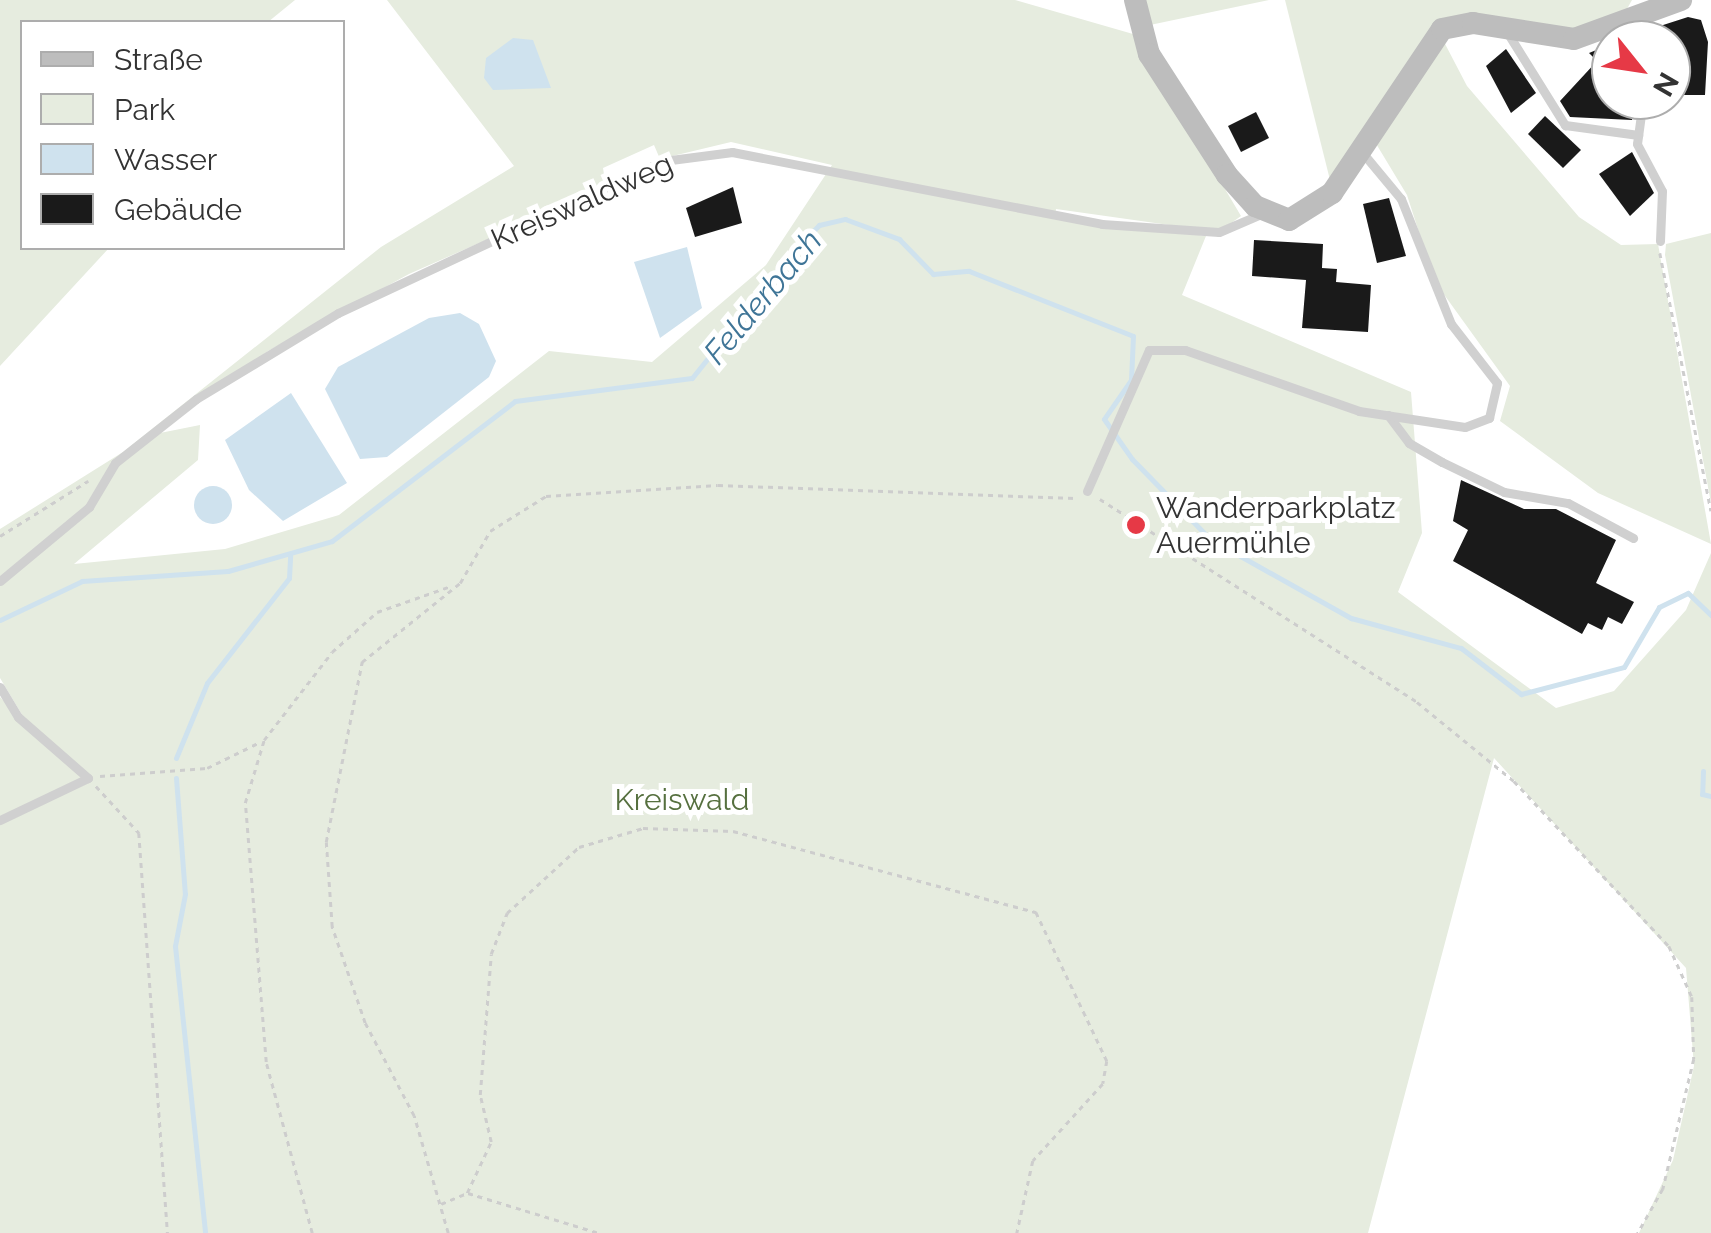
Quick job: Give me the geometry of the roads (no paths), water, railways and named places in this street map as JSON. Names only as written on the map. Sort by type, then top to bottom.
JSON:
[{"type":"street","points":[[1135,0],[1150,54],[1179,103],[1263,212],[1310,214],[1360,150],[1430,38],[1461,23],[1574,39],[1591,36]]},
{"type":"street","points":[[1649,20],[1681,0]]},
{"type":"lane","points":[[1506,30],[1565,125],[1638,135]]},
{"type":"lane","points":[[1640,120],[1638,135],[1662,191],[1660,241]]},
{"type":"lane","points":[[1087,491],[1149,350],[1164,349],[1388,415],[1478,426],[1498,404],[1497,382],[1436,298],[1385,172],[1360,150]]},
{"type":"lane","name":"Kreiswaldweg","points":[[0,581],[90,507],[115,464],[196,399],[338,312],[663,161],[732,152],[1102,224],[1220,232],[1263,212]]},
{"type":"lane","points":[[1388,415],[1409,443],[1442,462],[1504,492],[1568,503],[1633,538]]},
{"type":"lane","points":[[0,688],[18,718],[88,778],[0,820]]},
{"type":"water","points":[[513,38],[533,40],[551,88],[493,90],[484,78],[486,58]]},
{"type":"water","points":[[687,247],[702,308],[660,338],[634,262]]},
{"type":"water","points":[[460,313],[479,324],[496,361],[489,377],[387,457],[360,459],[325,389],[338,367],[429,318]]},
{"type":"water","points":[[291,393],[347,483],[283,521],[249,490],[225,440]]},
{"type":"water","points":[[213,486],[227,491],[232,505],[227,519],[213,524],[199,519],[194,505],[199,491]]},
{"type":"waterway","name":"Felderbach","points":[[0,620],[82,581],[228,571],[332,541],[515,401],[692,378],[795,249],[819,225],[845,219],[899,239],[933,274],[969,271],[1133,336],[1131,380],[1104,419],[1132,459],[1210,539],[1351,618],[1461,648],[1521,694],[1624,667],[1659,607],[1688,593],[1711,615]]},
{"type":"waterway","points":[[176,758],[207,683],[289,578],[290,556]]},
{"type":"waterway","points":[[1703,771],[1702,794],[1711,796]]},
{"type":"waterway","points":[[176,778],[185,894],[175,946],[205,1233]]},
{"type":"place","name":"Wanderparkplatz Auermühle","points":[[1136,525]]},
{"type":"park label","name":"Kreiswald","points":[[682,800]]}]
